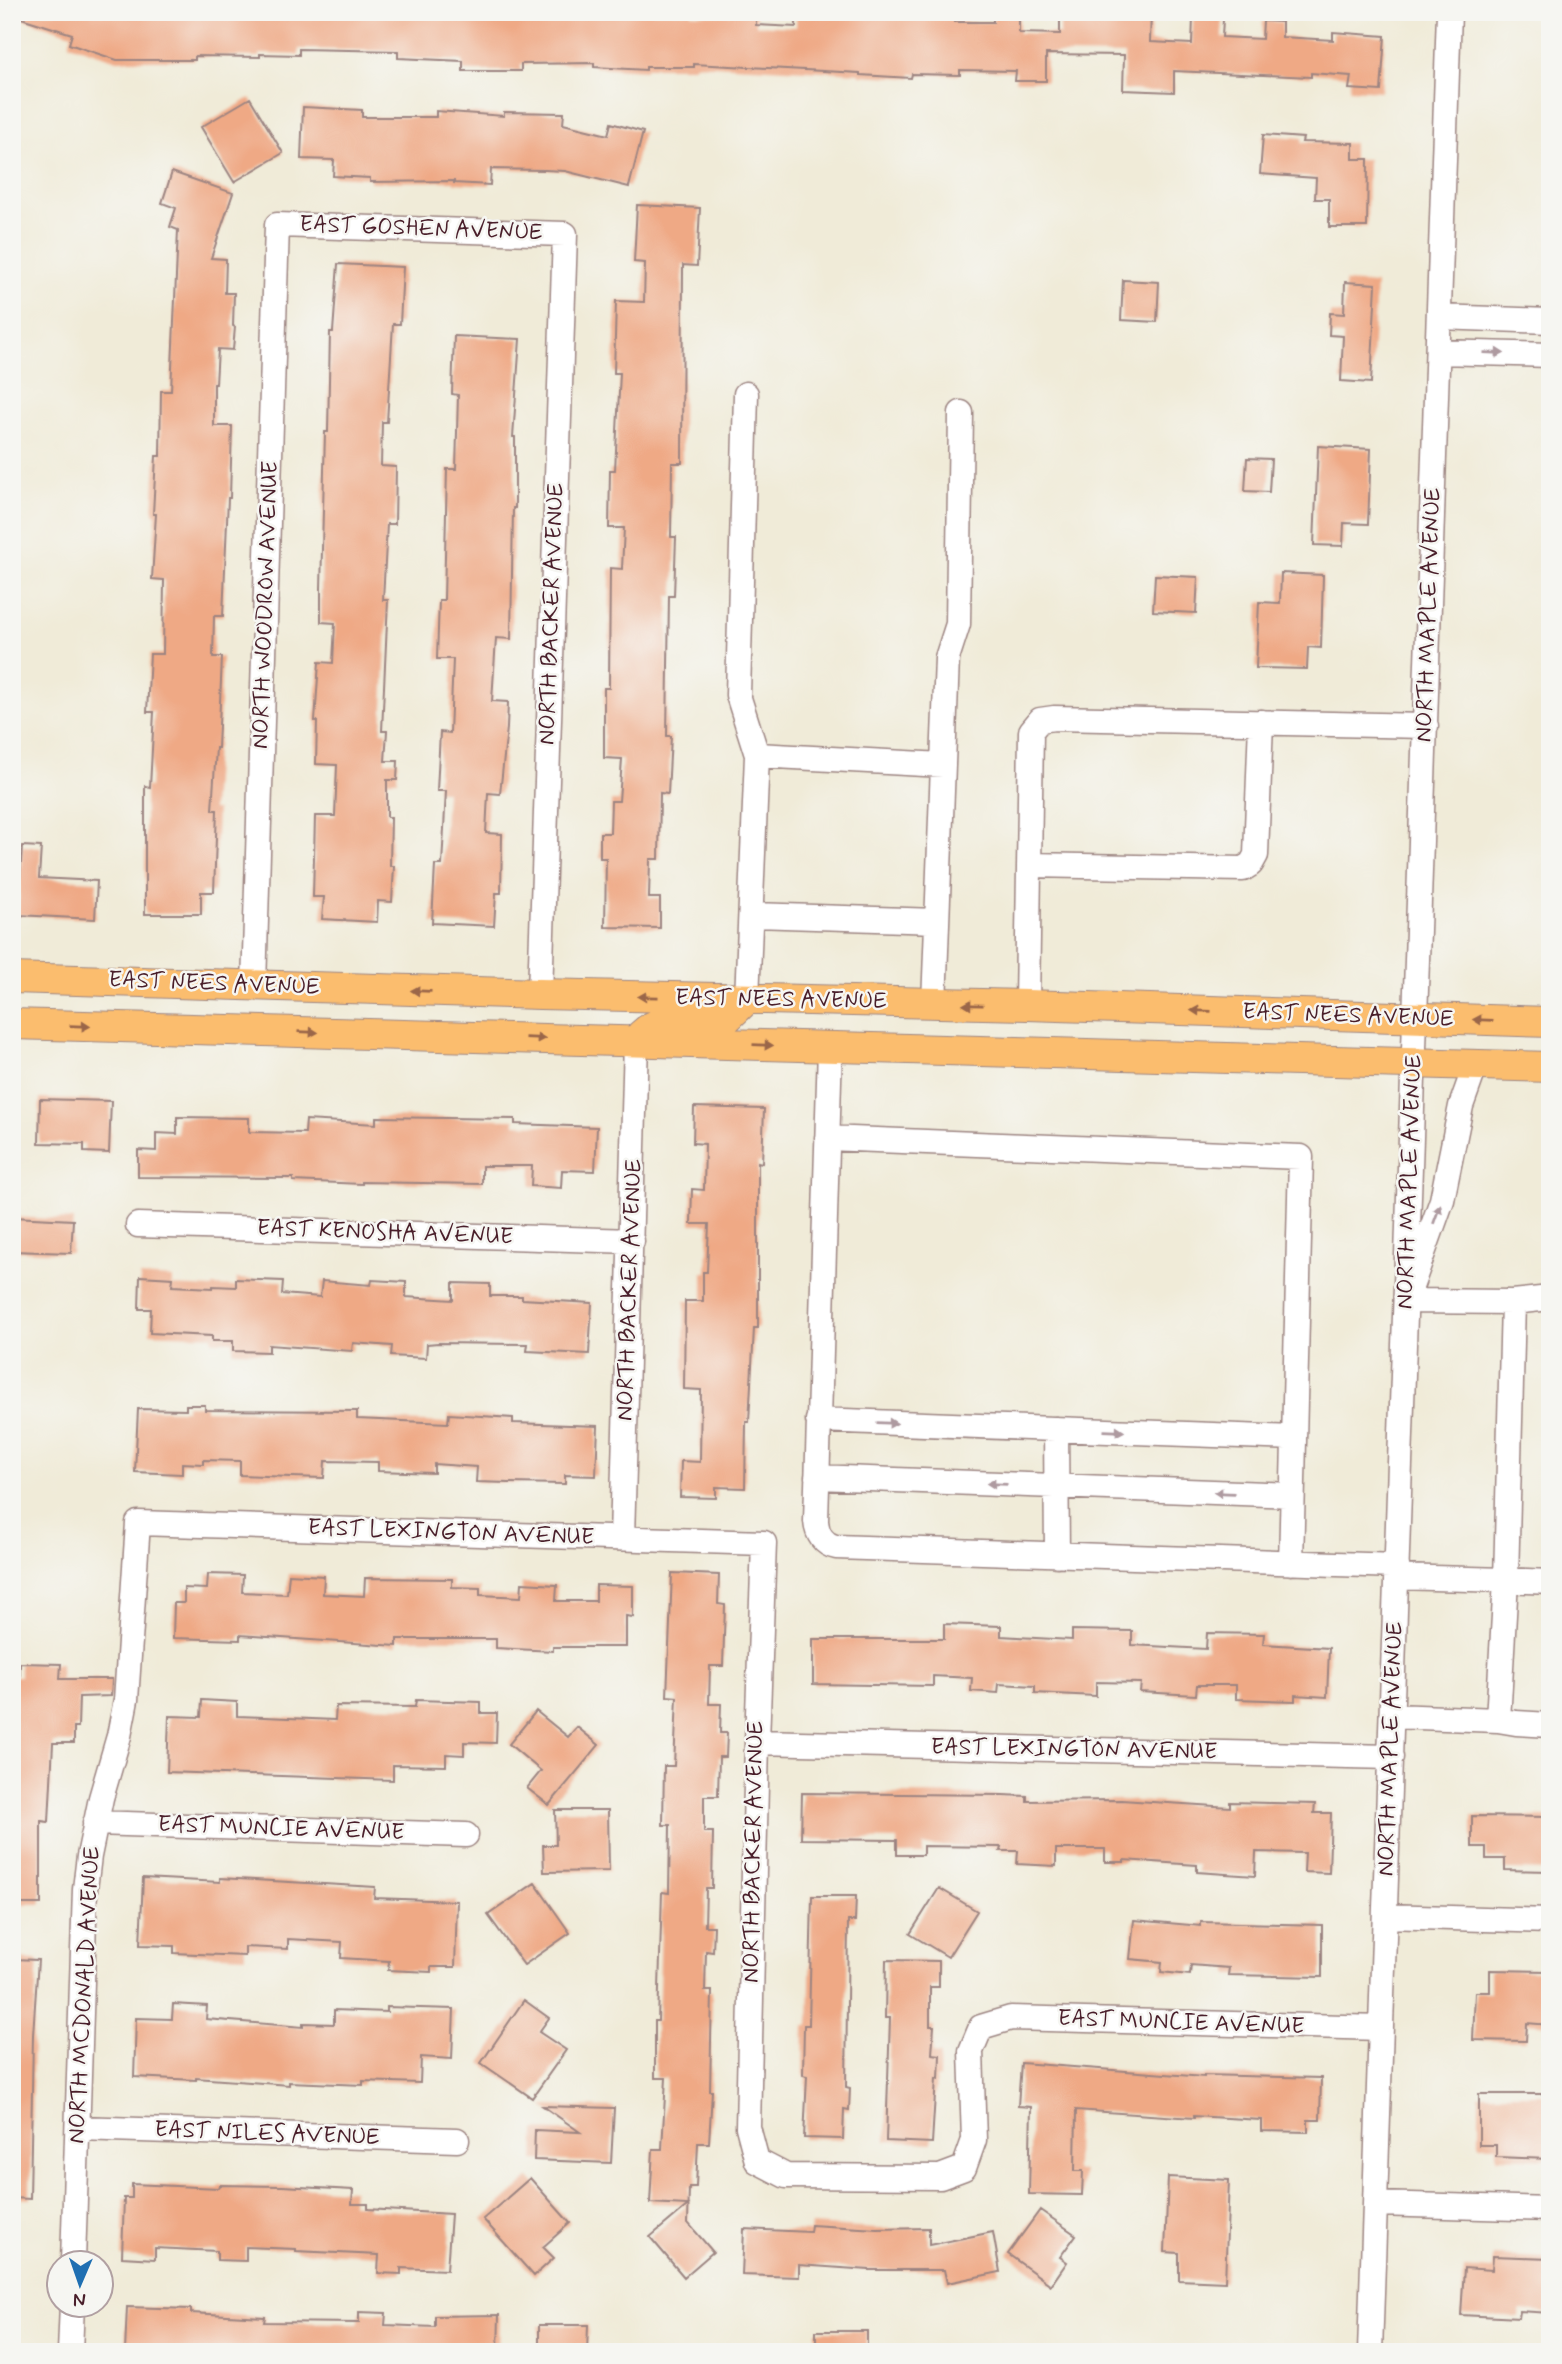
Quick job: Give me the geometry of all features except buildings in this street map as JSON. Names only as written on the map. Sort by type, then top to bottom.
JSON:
[{"type":"main road","name":"EAST NEES AVENUE","points":[[12,978],[1550,1022]]},
{"type":"main road","points":[[636,1041],[645,1029],[667,1020],[724,1021],[747,999]]},
{"type":"main road","name":"EAST NEES AVENUE","points":[[12,1024],[1550,1067]]},
{"type":"street","name":"NORTH MAPLE AVENUE","points":[[1370,2352],[1449,12]]},
{"type":"street","name":"EAST GOSHEN AVENUE","points":[[277,225],[565,234]]},
{"type":"street","name":"NORTH WOODROW AVENUE","points":[[254,986],[277,225]]},
{"type":"street","name":"NORTH BACKER AVENUE","points":[[540,994],[565,234]]},
{"type":"street","points":[[1439,317],[1550,321]]},
{"type":"street","points":[[1438,352],[1550,355]]},
{"type":"street","points":[[746,394],[738,695],[757,755],[747,999]]},
{"type":"street","points":[[934,1004],[947,657],[958,624],[961,413]]},
{"type":"street","points":[[1027,1005],[1031,731],[1040,720],[1054,718],[1426,726]]},
{"type":"street","points":[[1029,865],[1243,869],[1256,855],[1261,722]]},
{"type":"street","points":[[757,755],[943,765]]},
{"type":"street","points":[[751,915],[937,921]]},
{"type":"street","name":"NORTH BACKER AVENUE","points":[[622,1538],[636,1041]]},
{"type":"street","points":[[830,1047],[816,1527],[821,1538],[830,1546],[1291,1563],[1550,1581]]},
{"type":"street","points":[[1476,1064],[1461,1105],[1442,1200],[1406,1301],[1513,1302],[1550,1298]]},
{"type":"street","points":[[827,1138],[1301,1157],[1291,1563]]},
{"type":"street","name":"EAST KENOSHA AVENUE","points":[[138,1225],[632,1241]]},
{"type":"street","points":[[1498,1720],[1506,1580],[1513,1302]]},
{"type":"street","points":[[818,1420],[1294,1438]]},
{"type":"street","points":[[1056,1429],[1057,1555]]},
{"type":"street","points":[[817,1477],[1292,1495]]},
{"type":"street","name":"EAST LEXINGTON AVENUE","points":[[138,1523],[764,1543]]},
{"type":"street","name":"NORTH MCDONALD AVENUE","points":[[74,2248],[85,1889],[95,1823],[126,1700],[138,1523]]},
{"type":"street","name":"NORTH BACKER AVENUE","points":[[764,1543],[748,2127],[757,2161],[786,2176],[940,2177],[964,2168]]},
{"type":"street","points":[[1392,1716],[1550,1725]]},
{"type":"street","name":"EAST LEXINGTON AVENUE","points":[[757,1742],[1391,1757]]},
{"type":"street","name":"EAST MUNCIE AVENUE","points":[[95,1823],[466,1835]]},
{"type":"street","points":[[1385,1916],[1550,1921]]},
{"type":"street","name":"EAST MUNCIE AVENUE","points":[[964,2168],[974,2140],[971,2051],[981,2027],[1011,2018],[1381,2028]]},
{"type":"street","name":"EAST NILES AVENUE","points":[[78,2128],[457,2140]]},
{"type":"street","points":[[1376,2204],[1550,2209]]},
{"type":"street","points":[[70,2352],[71,2318]]}]
